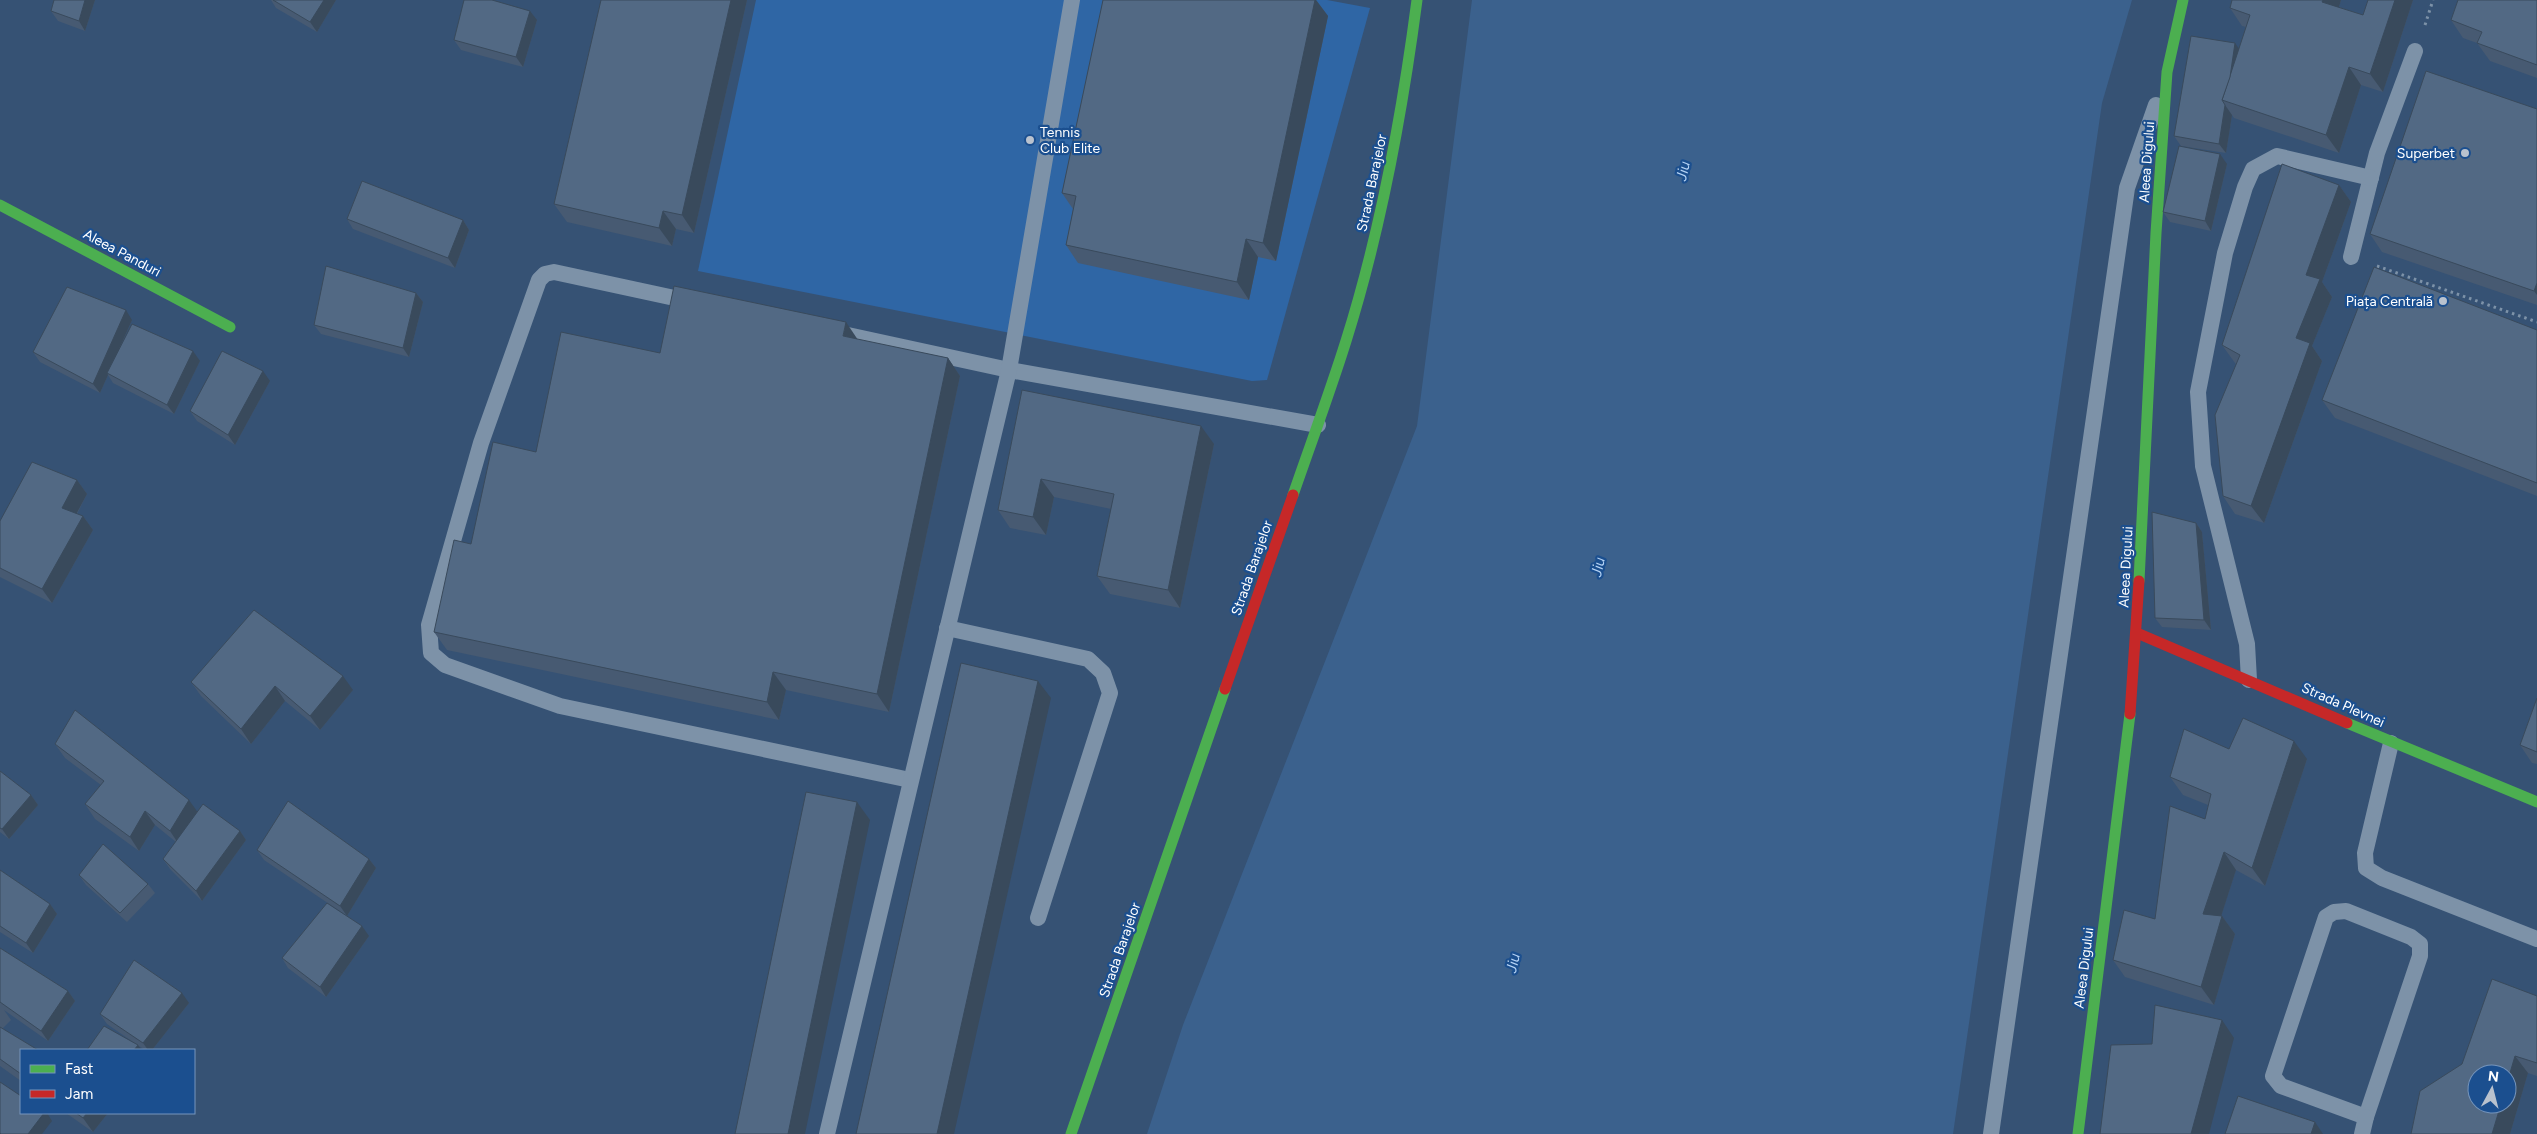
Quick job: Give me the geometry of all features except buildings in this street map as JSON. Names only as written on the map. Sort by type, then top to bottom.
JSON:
[{"type":"street","name":"Strada Barajelor","points":[[1071,1134],[1318,424],[1366,275],[1386,194],[1408,75],[1418,0]]},
{"type":"street","name":"Aleea Digului","points":[[2078,1134],[2128,736],[2137,633],[2156,233],[2167,72],[2183,0]]},
{"type":"street","name":"Aleea Panduri","points":[[0,205],[230,327]]},
{"type":"street","name":"Strada Plevnei","points":[[2137,633],[2391,743],[2537,802]]},
{"type":"lane","points":[[827,1134],[1009,370],[1072,0]]},
{"type":"lane","points":[[2351,256],[2377,154],[2415,51]]},
{"type":"lane","points":[[1991,1134],[2127,188],[2167,72]]},
{"type":"lane","points":[[2249,680],[2247,644],[2203,466],[2198,392],[2225,253],[2245,188],[2253,170],[2277,156],[2371,178]]},
{"type":"lane","points":[[709,305],[554,272],[545,274],[539,280],[481,443],[429,625],[431,653],[445,666],[560,706],[910,780]]},
{"type":"lane","points":[[815,328],[1009,370],[1318,424]]},
{"type":"lane","points":[[947,628],[1088,659],[1103,673],[1110,693],[1038,918]]},
{"type":"lane","points":[[2391,743],[2365,854],[2366,868],[2382,878],[2537,939]]},
{"type":"lane","points":[[2362,1134],[2366,1116],[2420,956],[2420,944],[2411,937],[2346,911],[2334,912],[2326,917],[2273,1076],[2281,1086],[2366,1116]]},
{"type":"path","points":[[2431,7],[2433,0]]},
{"type":"path","points":[[2351,256],[2537,322]]},
{"type":"shaded area","name":"Tennis Club Elite","points":[[756,0],[1327,0],[1370,8],[1267,380],[1252,381],[698,271]]},
{"type":"water","name":"Jiu","points":[[1472,0],[2132,0],[2102,103],[1953,1134],[1147,1134],[1183,1025],[1417,426]]},
{"type":"traffic: fast","points":[[1293,495],[1340,360],[1370,257],[1397,129],[1417,0]]},
{"type":"traffic: fast","points":[[2139,581],[2156,233],[2167,72],[2183,0]]},
{"type":"traffic: fast","points":[[0,205],[230,327]]},
{"type":"traffic: fast","points":[[1071,1134],[1225,689]]},
{"type":"traffic: fast","points":[[2078,1134],[2130,714]]},
{"type":"traffic: fast","points":[[2347,723],[2537,802]]},
{"type":"traffic: jam","points":[[1225,689],[1293,495]]},
{"type":"traffic: jam","points":[[2130,714],[2139,581]]},
{"type":"traffic: jam","points":[[2137,633],[2347,723]]},
{"type":"place","name":"Tennis Club Elite","points":[[1030,140]]},
{"type":"place","name":"Superbet","points":[[2465,153]]},
{"type":"place","name":"Piața Centrală","points":[[2443,301]]}]
